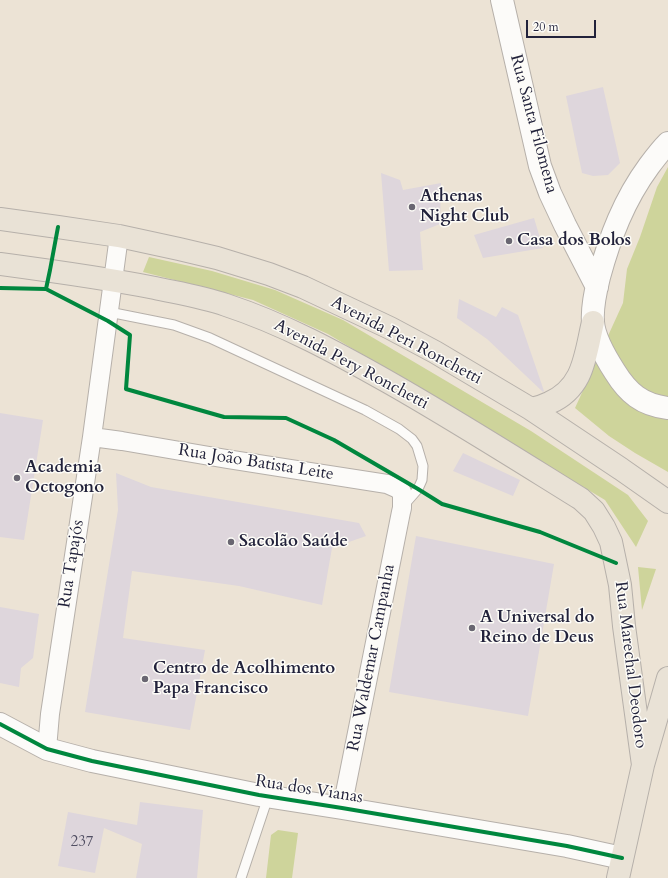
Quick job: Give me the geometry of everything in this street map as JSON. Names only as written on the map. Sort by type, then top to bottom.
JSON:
[{"type":"main road","points":[[0,219],[119,236]]},
{"type":"main road","name":"Avenida Peri Ronchetti","points":[[119,236],[217,258],[270,274],[303,287],[390,328],[435,352],[531,409],[668,502]]},
{"type":"main road","name":"Avenida Pery Ronchetti","points":[[0,264],[113,280],[184,294],[225,305],[257,316],[299,334],[346,358],[424,403],[582,499],[594,511],[611,542]]},
{"type":"main road","points":[[531,409],[556,399],[567,391],[576,381],[580,374],[593,322]]},
{"type":"main road","name":"Rua Marechal Deodoro","points":[[611,542],[620,585],[624,626],[643,765]]},
{"type":"main road","name":"Rua Marechal Deodoro","points":[[620,868],[643,765],[668,678]]},
{"type":"street","name":"Rua Santa Filomena","points":[[502,0],[540,166],[565,225],[597,287]]},
{"type":"street","points":[[668,143],[640,178],[622,210],[608,247],[597,287],[593,322],[599,343],[614,371],[625,386],[639,399],[668,408]]},
{"type":"street","name":"Rua Tapajós","points":[[46,750],[50,714],[92,437],[119,236]]},
{"type":"street","name":"Rua João Batista Leite","points":[[92,437],[387,484],[402,492],[402,508]]},
{"type":"street","name":"Rua Waldemar Campanha","points":[[342,808],[402,508]]},
{"type":"street","name":"Rua dos Vianas","points":[[0,724],[46,750],[92,761],[268,797],[566,846],[620,868]]},
{"type":"lane","points":[[109,312],[174,325],[210,338],[365,410],[399,429],[412,439],[417,446],[423,466],[422,480],[418,488],[402,508]]},
{"type":"lane","points":[[241,878],[268,797]]},
{"type":"green space","points":[[668,167],[668,472],[609,436],[575,408],[623,303],[627,269],[640,237],[657,187]]},
{"type":"green space","points":[[149,257],[212,271],[275,290],[343,320],[531,431],[628,495],[648,521],[636,547],[605,500],[328,334],[253,300],[143,272]]},
{"type":"green space","points":[[638,567],[656,569],[642,610]]},
{"type":"green space","points":[[278,830],[298,833],[292,878],[266,878],[271,835]]},
{"type":"building","points":[[603,87],[620,163],[608,175],[593,176],[582,173],[566,96]]},
{"type":"building","name":"Athenas Night Club","points":[[381,173],[400,180],[403,190],[441,183],[440,224],[420,232],[423,270],[389,271]]},
{"type":"building","name":"Casa dos Bolos","points":[[534,218],[543,248],[483,258],[474,235]]},
{"type":"building","points":[[459,299],[496,317],[502,307],[518,315],[544,391],[543,392],[487,339],[457,318]]},
{"type":"building","name":"Academia Octogono","points":[[0,413],[43,420],[24,540],[0,537]]},
{"type":"building","points":[[463,453],[520,480],[513,496],[453,471]]},
{"type":"building","name":"Sacolão Saúde","points":[[116,473],[151,487],[359,523],[366,536],[332,548],[322,605],[239,586],[132,571],[123,638],[205,650],[190,730],[85,712],[118,510]]},
{"type":"building","name":"A Universal do Reino de Deus","points":[[416,536],[554,564],[528,716],[389,692]]},
{"type":"building","points":[[0,607],[39,614],[33,658],[21,668],[19,687],[0,683]]},
{"type":"building","points":[[140,802],[203,810],[197,878],[136,878],[142,844],[104,828],[95,873],[58,866],[68,812],[137,825]]},
{"type":"cycle path","points":[[0,288],[46,289],[58,227]]},
{"type":"cycle path","points":[[46,289],[108,321],[130,335],[126,389],[224,417],[286,418],[334,440],[442,504],[540,532],[616,563]]},
{"type":"cycle path","points":[[0,724],[47,749],[92,761],[259,795],[567,846],[622,858]]},
{"type":"place","name":"Athenas Night Club","points":[[412,207]]},
{"type":"place","name":"Casa dos Bolos","points":[[509,241]]},
{"type":"place","name":"Academia Octogono","points":[[17,478]]},
{"type":"place","name":"Sacolão Saúde","points":[[231,542]]},
{"type":"place","name":"A Universal do Reino de Deus","points":[[472,628]]},
{"type":"place","name":"Centro de Acolhimento Papa Francisco","points":[[145,679]]}]
